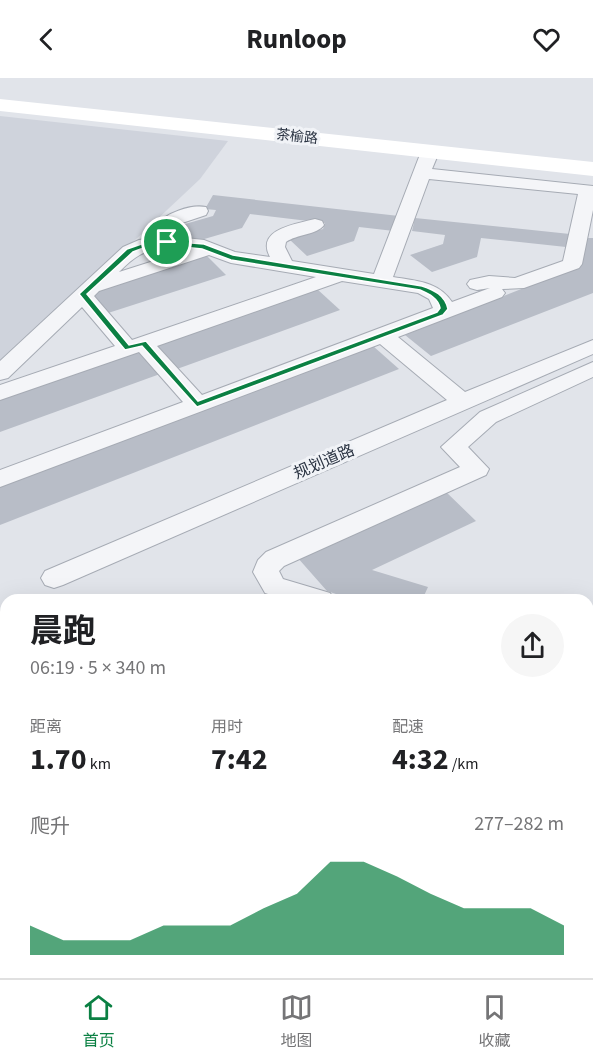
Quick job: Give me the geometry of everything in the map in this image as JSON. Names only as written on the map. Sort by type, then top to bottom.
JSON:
[{"type":"street","points":[[0,92],[593,153]]},
{"type":"street","name":"茶榆路","points":[[0,105],[430,152],[591,183]]},
{"type":"street","points":[[382,280],[430,152]]},
{"type":"street","points":[[0,479],[382,335],[489,282],[517,284],[572,264],[591,183],[422,173]]},
{"type":"street","points":[[167,242],[166,225],[172,220],[199,211]]},
{"type":"street","points":[[285,265],[274,243],[278,238],[315,225]]},
{"type":"street","points":[[0,373],[130,251],[153,242],[204,246],[231,257],[382,280],[430,291],[439,305]]},
{"type":"street","points":[[86,291],[200,253]]},
{"type":"street","points":[[0,393],[342,274]]},
{"type":"street","points":[[86,291],[135,346],[197,404]]},
{"type":"street","points":[[439,305],[495,293]]},
{"type":"street","points":[[382,335],[463,402]]},
{"type":"street","name":"规划道路","points":[[54,578],[593,346]]},
{"type":"street","points":[[300,594],[274,586],[266,572],[267,567],[275,559],[477,469],[453,447],[488,417],[593,369]]},
{"type":"shaded area","points":[[0,116],[228,141],[200,179],[0,367]]},
{"type":"building","points":[[213,195],[399,216],[394,231],[359,227],[354,241],[307,256],[289,239],[323,229],[325,223],[250,214],[242,228],[194,242],[178,226],[213,216],[216,210],[205,209]]},
{"type":"building","points":[[415,218],[570,234],[566,247],[481,238],[477,257],[432,272],[410,255],[443,244],[445,235],[412,231]]},
{"type":"building","points":[[586,238],[593,238],[593,293],[431,356],[405,335],[582,265]]},
{"type":"building","points":[[207,256],[226,275],[105,314],[87,293]]},
{"type":"building","points":[[317,289],[340,310],[177,369],[156,345]]},
{"type":"building","points":[[373,346],[399,369],[0,525],[0,487]]},
{"type":"building","points":[[140,351],[160,374],[0,432],[0,400]]},
{"type":"building","points":[[444,490],[476,521],[372,570],[428,587],[425,594],[336,594],[327,591],[297,557]]},
{"type":"route","points":[[153,242],[167,242],[204,246],[231,257],[422,288],[435,294],[444,305],[444,309],[440,313],[197,404],[143,343],[128,348],[82,294],[130,251],[153,242]]}]
